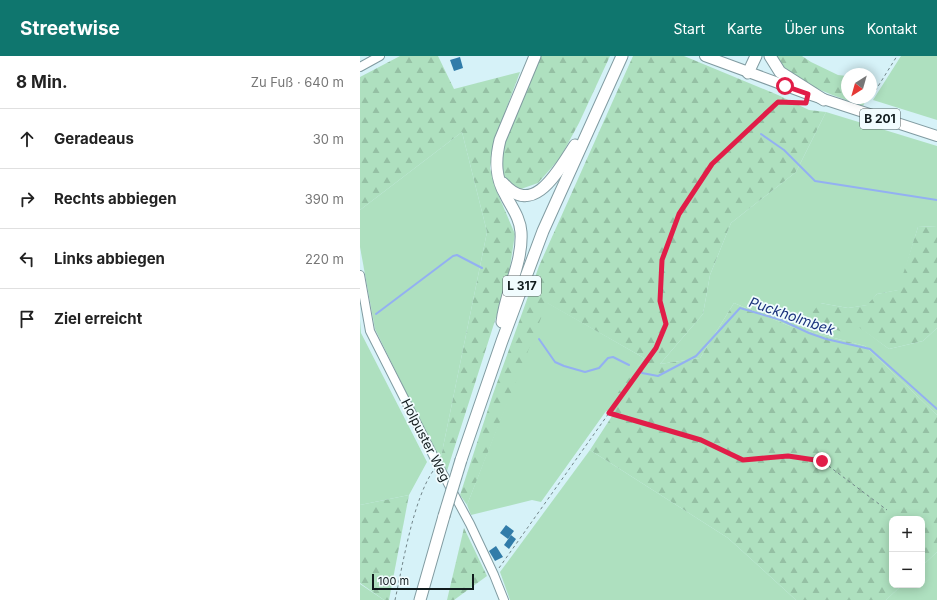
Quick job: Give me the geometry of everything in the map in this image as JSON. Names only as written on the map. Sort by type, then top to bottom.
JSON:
[{"type":"highway","points":[[502,341],[502,320],[520,253],[521,234],[520,223],[498,178],[496,163],[500,140],[535,56]]},
{"type":"highway","points":[[498,178],[510,191],[518,195],[526,196],[534,194],[551,180],[591,123],[622,56]]},
{"type":"highway","points":[[748,73],[756,56]]},
{"type":"highway","points":[[770,56],[780,72],[824,100]]},
{"type":"highway","name":"L 317","points":[[420,600],[444,516],[502,341],[543,231],[591,123]]},
{"type":"main road","name":"B 201","points":[[705,56],[824,100],[937,136]]},
{"type":"street","points":[[360,67],[380,56]]},
{"type":"street","name":"Holpuster Weg","points":[[360,276],[370,331],[437,463],[470,524],[504,600]]},
{"type":"path","points":[[877,88],[897,56]]},
{"type":"path","points":[[494,575],[656,348],[666,324],[660,301],[662,260],[679,214],[712,164],[778,102],[806,103],[808,94]]},
{"type":"path","points":[[609,413],[701,440],[743,460],[788,456],[822,461],[887,510]]},
{"type":"path","points":[[395,600],[414,520],[427,480],[434,469]]},
{"type":"green space","points":[[400,56],[438,56],[454,89],[520,72],[495,139],[490,168],[497,192],[515,234],[508,280],[446,474],[440,462],[487,232],[462,132],[360,210],[360,77]]},
{"type":"green space","points":[[541,56],[610,56],[579,123],[560,158],[538,183],[518,190],[507,183],[502,172],[503,145]]},
{"type":"green space","points":[[633,56],[684,56],[778,95],[809,110],[826,112],[796,172],[731,223],[710,275],[703,314],[660,364],[700,358],[734,303],[792,327],[865,346],[937,415],[937,552],[925,563],[925,516],[889,516],[889,588],[899,588],[886,600],[796,600],[728,538],[590,450],[612,416],[605,410],[644,358],[547,303],[467,505],[460,495],[493,394],[539,266]]},
{"type":"green space","points":[[775,56],[802,56],[811,62],[841,75],[841,98],[826,93],[803,81],[783,66]]},
{"type":"green space","points":[[901,56],[937,56],[937,120],[877,101],[877,94]]},
{"type":"green space","points":[[826,112],[937,146],[937,226],[918,227],[899,290],[877,294],[868,305],[848,308],[820,303],[853,322],[889,349],[923,341],[937,328],[937,415],[865,346],[792,327],[734,303],[700,358],[660,364],[703,314],[710,275],[731,223],[796,172]]},
{"type":"green space","points":[[462,132],[487,232],[440,462],[375,329],[360,247],[360,210]]},
{"type":"green space","points":[[937,226],[937,328],[923,341],[889,349],[853,323],[843,332],[806,320],[820,303],[848,308],[867,305],[877,294],[898,290],[918,227]]},
{"type":"green space","points":[[546,302],[644,358],[541,502],[532,500],[471,515],[467,505]]},
{"type":"green space","points":[[360,320],[361,333],[427,462],[409,495],[360,505]]},
{"type":"green space","points":[[590,450],[728,538],[796,600],[510,600],[500,572]]},
{"type":"green space","points":[[409,495],[389,600],[384,600],[360,583],[360,505]]},
{"type":"green space","points":[[464,528],[487,576],[454,600],[447,600]]},
{"type":"green space","points":[[937,552],[937,600],[886,600],[899,588],[925,588],[925,563]]},
{"type":"green space","points":[[360,584],[384,600],[360,600]]},
{"type":"building","points":[[460,57],[463,68],[454,71],[450,60]]},
{"type":"building","points":[[506,525],[514,531],[508,539],[500,533]]},
{"type":"building","points":[[511,535],[516,539],[509,549],[504,545]]},
{"type":"building","points":[[496,546],[503,557],[495,561],[489,551]]},
{"type":"waterway","name":"Puckholmbek","points":[[761,134],[784,150],[815,181],[937,200]]},
{"type":"waterway","name":"Puckholmbek","points":[[376,314],[453,256],[457,255],[482,268]]},
{"type":"waterway","name":"Puckholmbek","points":[[642,373],[658,376],[696,356],[740,308],[781,320],[826,339],[870,349],[937,409]]},
{"type":"waterway","name":"Puckholmbek","points":[[539,339],[555,362],[564,366],[585,372],[599,368],[608,358],[613,357],[629,365]]},
{"type":"route","points":[[785,86],[808,94],[806,103],[778,102],[712,164],[679,214],[662,260],[660,301],[666,324],[656,348],[609,413],[701,440],[743,460],[788,456],[822,461]]}]
